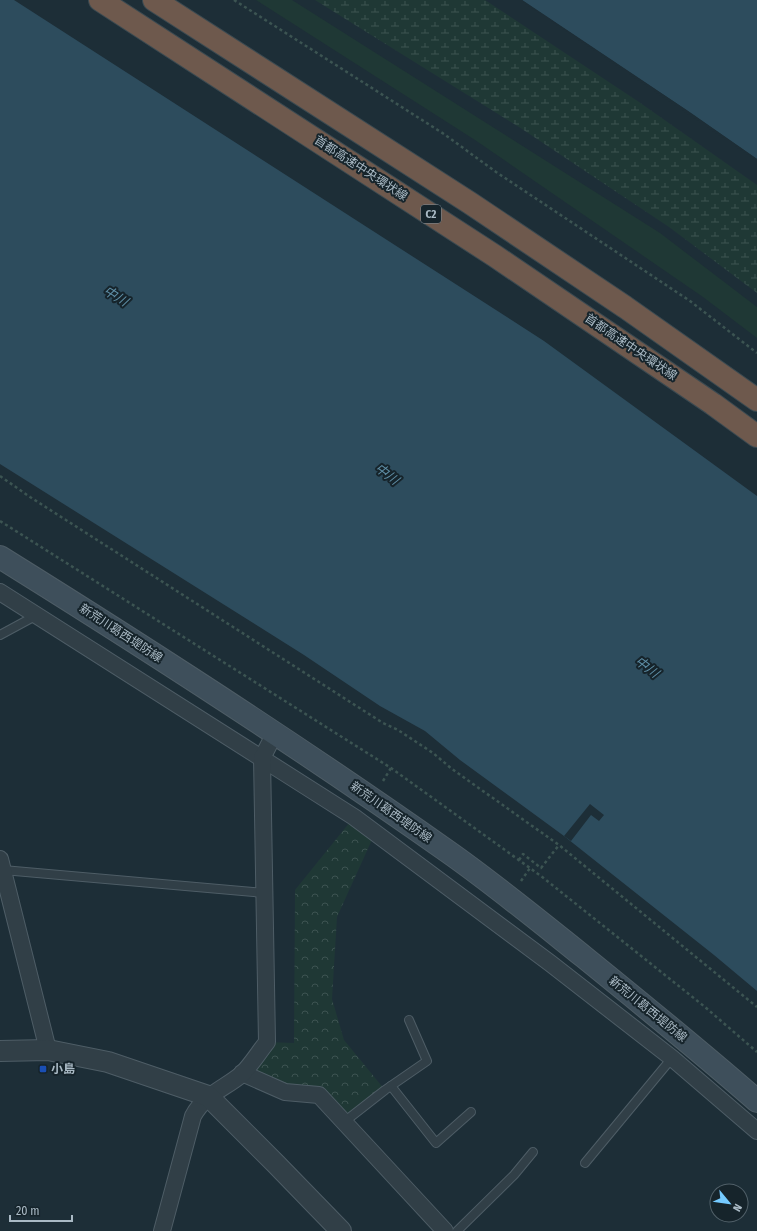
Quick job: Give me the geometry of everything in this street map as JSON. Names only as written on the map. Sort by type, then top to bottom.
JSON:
[{"type":"highway","name":"首都高速中央環状線","points":[[100,0],[496,256],[649,360],[757,436]]},
{"type":"highway","name":"C2","points":[[154,0],[470,203],[625,307],[757,400]]},
{"type":"main road","name":"新荒川葛西堤防線","points":[[0,556],[275,733],[447,851],[502,892],[704,1054],[757,1101]]},
{"type":"street","points":[[0,592],[359,821],[543,958],[672,1058],[757,1131]]},
{"type":"street","points":[[162,1231],[193,1116],[196,1110],[208,1096],[242,1074],[267,1042],[262,758],[275,733]]},
{"type":"street","points":[[1,865],[48,1050]]},
{"type":"street","points":[[0,1051],[48,1050],[108,1062],[208,1096],[341,1231]]},
{"type":"street","points":[[242,1074],[284,1092],[319,1095],[445,1231]]},
{"type":"lane","points":[[0,635],[37,615]]},
{"type":"lane","points":[[1,865],[264,893]]},
{"type":"lane","points":[[344,1122],[426,1061],[408,1020]]},
{"type":"lane","points":[[585,1163],[672,1058]]},
{"type":"lane","points":[[391,1086],[436,1143],[471,1112]]},
{"type":"lane","points":[[458,1231],[514,1175],[533,1152]]},
{"type":"path","points":[[234,0],[444,134],[496,172],[690,302],[757,353]]},
{"type":"path","points":[[0,476],[30,497],[377,719],[419,743],[452,769],[559,845],[757,1007]]},
{"type":"path","points":[[0,521],[391,768],[541,876],[705,1006],[757,1052]]},
{"type":"path","points":[[519,860],[523,854],[541,868],[559,845]]},
{"type":"green space","points":[[256,0],[292,0],[660,233],[757,307],[757,338],[703,297],[475,140]]},
{"type":"green space","points":[[315,0],[485,0],[639,102],[757,185],[757,293],[669,227],[522,129]]},
{"type":"green space","points":[[354,817],[375,833],[337,917],[332,999],[344,1040],[385,1090],[344,1122],[319,1095],[242,1073],[267,1042],[294,1043],[295,890]]},
{"type":"water","name":"中川","points":[[0,0],[14,0],[544,341],[757,496],[757,991],[564,836],[460,760],[425,731],[380,706],[304,655],[0,464]]},
{"type":"water","points":[[522,0],[757,0],[757,159],[688,111]]},
{"type":"pier","points":[[520,0],[688,111],[757,159],[757,161]]},
{"type":"pier","points":[[590,804],[604,815],[599,821],[591,815],[571,841],[564,836]]},
{"type":"place","name":"小島","points":[[43,1069]]}]
